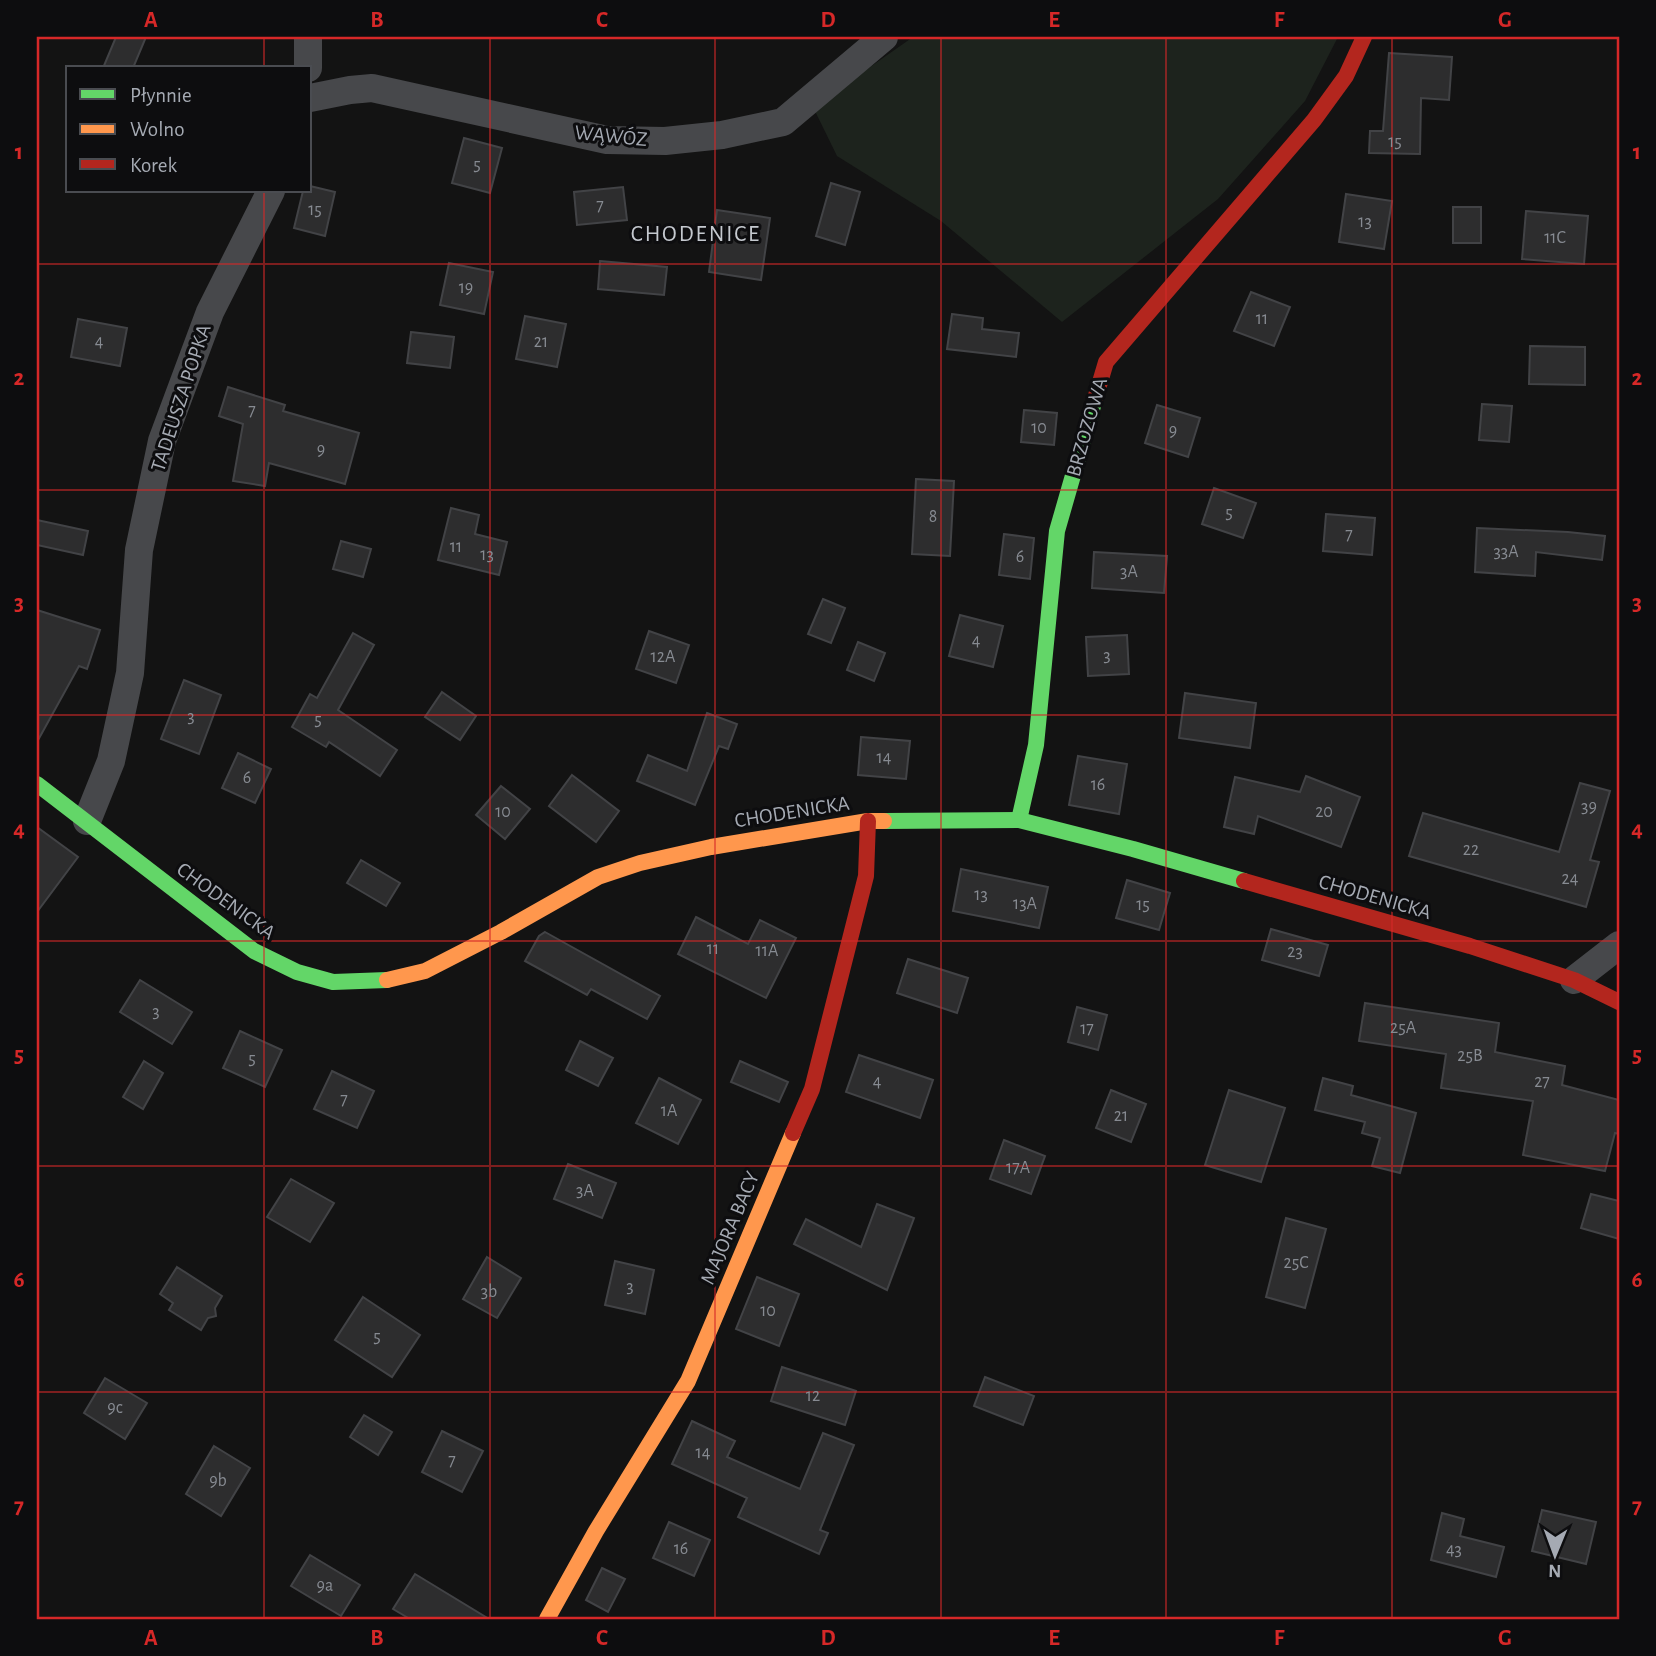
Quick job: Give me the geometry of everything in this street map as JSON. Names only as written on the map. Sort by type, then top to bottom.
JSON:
[{"type":"street","points":[[308,37],[308,66]]},
{"type":"street","name":"WĄWÓZ","points":[[312,98],[372,88],[607,140],[665,141],[722,135],[783,122],[884,37]]},
{"type":"street","name":"BRZOZOWA","points":[[1019,820],[1036,745],[1057,531],[1106,362],[1314,120],[1346,76],[1364,37]]},
{"type":"street","name":"TADEUSZA POPKA","points":[[87,821],[111,761],[130,673],[139,550],[162,441],[210,312],[270,192]]},
{"type":"street","name":"CHODENICKA","points":[[37,784],[254,951],[297,972],[333,982],[383,981],[425,971],[598,877],[640,863],[711,846],[868,821],[1019,820],[1133,849],[1457,942],[1574,980],[1619,1002]]},
{"type":"street","name":"MAJORA BACY","points":[[547,1619],[596,1531],[688,1381],[812,1089],[866,876],[868,821]]},
{"type":"street","points":[[1574,980],[1619,944]]},
{"type":"shaded area","points":[[913,37],[1338,37],[1305,101],[1218,199],[1062,322],[941,221],[837,156],[813,107]]},
{"type":"building","points":[[116,37],[146,37],[134,66],[104,66]]},
{"type":"building","points":[[1389,53],[1452,57],[1449,100],[1421,98],[1420,154],[1369,153],[1370,131],[1383,131]]},
{"type":"building","points":[[464,138],[502,148],[490,193],[452,183]]},
{"type":"building","points":[[831,183],[860,192],[845,245],[816,236]]},
{"type":"building","points":[[312,186],[335,192],[325,236],[294,228],[303,192],[312,192]]},
{"type":"building","points":[[623,187],[627,220],[577,225],[574,192]]},
{"type":"building","points":[[1346,194],[1392,201],[1384,249],[1339,242]]},
{"type":"building","points":[[1453,207],[1481,207],[1481,243],[1453,243]]},
{"type":"building","points":[[717,210],[770,218],[761,280],[709,272]]},
{"type":"building","points":[[1526,211],[1588,216],[1584,264],[1522,259]]},
{"type":"building","points":[[600,261],[667,267],[664,295],[598,289]]},
{"type":"building","points":[[449,263],[493,272],[484,314],[440,305]]},
{"type":"building","points":[[1251,292],[1290,307],[1274,346],[1234,331]]},
{"type":"building","points":[[952,314],[983,318],[982,329],[1019,333],[1016,357],[947,349]]},
{"type":"building","points":[[525,316],[566,324],[557,367],[516,359]]},
{"type":"building","points":[[78,319],[127,328],[120,366],[71,357]]},
{"type":"building","points":[[411,332],[454,337],[450,368],[407,363]]},
{"type":"building","points":[[1530,346],[1585,347],[1585,385],[1529,384]]},
{"type":"building","points":[[228,387],[285,405],[283,411],[359,433],[345,484],[269,463],[265,486],[233,481],[243,424],[219,416]]},
{"type":"building","points":[[1482,404],[1512,406],[1509,442],[1479,440]]},
{"type":"building","points":[[1157,405],[1200,418],[1188,457],[1145,443]]},
{"type":"building","points":[[1024,410],[1057,413],[1054,445],[1021,442]]},
{"type":"building","points":[[916,479],[954,481],[950,556],[912,554]]},
{"type":"building","points":[[1214,488],[1256,503],[1243,538],[1202,524]]},
{"type":"building","points":[[451,508],[479,515],[475,534],[507,542],[499,575],[438,560]]},
{"type":"building","points":[[1326,514],[1375,518],[1372,555],[1323,551]]},
{"type":"building","points":[[37,520],[88,531],[83,555],[37,545]]},
{"type":"building","points":[[1477,528],[1605,536],[1602,560],[1536,552],[1535,576],[1475,572]]},
{"type":"building","points":[[1004,534],[1034,538],[1030,579],[999,575]]},
{"type":"building","points":[[341,541],[371,549],[363,577],[333,569]]},
{"type":"building","points":[[1094,552],[1167,556],[1164,593],[1092,588]]},
{"type":"building","points":[[823,599],[845,608],[831,643],[808,634]]},
{"type":"building","points":[[37,610],[100,630],[87,669],[79,666],[37,742]]},
{"type":"building","points":[[960,615],[1003,626],[993,667],[949,656]]},
{"type":"building","points":[[649,631],[689,645],[676,683],[636,669]]},
{"type":"building","points":[[353,633],[374,645],[338,710],[397,750],[380,776],[329,742],[326,747],[292,727],[310,694],[317,698]]},
{"type":"building","points":[[1127,635],[1129,674],[1088,676],[1086,637]]},
{"type":"building","points":[[858,642],[885,653],[874,681],[847,670]]},
{"type":"building","points":[[184,680],[221,695],[199,754],[161,739]]},
{"type":"building","points":[[442,692],[476,716],[460,740],[425,717]]},
{"type":"building","points":[[1185,693],[1256,703],[1250,748],[1179,738]]},
{"type":"building","points":[[707,713],[737,724],[728,749],[719,746],[695,805],[637,781],[648,755],[687,771]]},
{"type":"building","points":[[861,737],[910,741],[906,779],[858,775]]},
{"type":"building","points":[[238,753],[271,769],[255,803],[222,788]]},
{"type":"building","points":[[1078,756],[1127,764],[1119,814],[1069,805]]},
{"type":"building","points":[[572,775],[619,811],[596,842],[549,806]]},
{"type":"building","points":[[1306,776],[1360,797],[1341,847],[1258,816],[1254,834],[1224,827],[1235,777],[1300,792]]},
{"type":"building","points":[[1580,783],[1610,791],[1590,860],[1599,862],[1586,907],[1409,856],[1423,813],[1559,852]]},
{"type":"building","points":[[501,786],[530,809],[505,839],[476,815]]},
{"type":"building","points":[[37,827],[78,857],[37,912]]},
{"type":"building","points":[[361,860],[400,883],[386,906],[347,883]]},
{"type":"building","points":[[961,869],[1048,887],[1039,928],[953,911]]},
{"type":"building","points":[[1127,880],[1170,893],[1159,930],[1116,918]]},
{"type":"building","points":[[696,917],[748,944],[760,920],[796,938],[766,998],[678,954]]},
{"type":"building","points":[[1271,929],[1328,945],[1319,976],[1262,960]]},
{"type":"building","points":[[545,932],[660,996],[647,1019],[591,989],[587,995],[525,961],[539,936]]},
{"type":"building","points":[[908,959],[968,978],[957,1013],[897,993]]},
{"type":"building","points":[[140,980],[192,1012],[172,1044],[120,1012]]},
{"type":"building","points":[[1365,1003],[1499,1023],[1495,1052],[1565,1066],[1562,1085],[1619,1100],[1619,1134],[1615,1133],[1605,1171],[1523,1155],[1533,1101],[1441,1088],[1446,1054],[1359,1041]]},
{"type":"building","points":[[1077,1007],[1107,1015],[1098,1050],[1068,1042]]},
{"type":"building","points":[[240,1031],[282,1050],[265,1087],[223,1068]]},
{"type":"building","points":[[580,1041],[613,1058],[598,1086],[566,1070]]},
{"type":"building","points":[[859,1055],[933,1080],[920,1118],[846,1092]]},
{"type":"building","points":[[144,1061],[163,1073],[143,1109],[123,1097]]},
{"type":"building","points":[[740,1061],[788,1082],[779,1102],[731,1082]]},
{"type":"building","points":[[332,1071],[374,1091],[357,1128],[314,1109]]},
{"type":"building","points":[[659,1078],[701,1100],[678,1144],[636,1123]]},
{"type":"building","points":[[1323,1078],[1353,1086],[1351,1095],[1416,1113],[1400,1173],[1372,1166],[1380,1138],[1362,1133],[1365,1122],[1315,1110]]},
{"type":"building","points":[[1111,1090],[1146,1104],[1131,1142],[1096,1128]]},
{"type":"building","points":[[1229,1090],[1285,1108],[1261,1182],[1205,1165]]},
{"type":"building","points":[[1004,1140],[1045,1156],[1031,1194],[990,1179]]},
{"type":"building","points":[[568,1164],[616,1183],[602,1218],[554,1199]]},
{"type":"building","points":[[291,1179],[334,1203],[310,1242],[267,1217]]},
{"type":"building","points":[[1591,1194],[1619,1201],[1619,1239],[1581,1228]]},
{"type":"building","points":[[877,1204],[914,1218],[887,1290],[794,1244],[806,1219],[861,1247]]},
{"type":"building","points":[[1286,1218],[1326,1229],[1305,1308],[1266,1297]]},
{"type":"building","points":[[487,1257],[521,1278],[497,1318],[463,1299]]},
{"type":"building","points":[[615,1261],[654,1270],[645,1314],[605,1305]]},
{"type":"building","points":[[177,1267],[222,1296],[215,1308],[216,1316],[208,1318],[201,1330],[169,1310],[173,1303],[160,1294]]},
{"type":"building","points":[[757,1277],[799,1294],[779,1346],[736,1329]]},
{"type":"building","points":[[363,1297],[420,1335],[392,1377],[335,1340]]},
{"type":"building","points":[[782,1367],[856,1391],[845,1425],[771,1401]]},
{"type":"building","points":[[985,1377],[1034,1396],[1023,1425],[974,1406]]},
{"type":"building","points":[[105,1378],[147,1403],[125,1439],[84,1413]]},
{"type":"building","points":[[364,1415],[392,1432],[378,1455],[350,1437]]},
{"type":"building","points":[[692,1421],[735,1441],[727,1457],[800,1489],[823,1433],[854,1445],[820,1530],[828,1533],[819,1554],[738,1517],[747,1498],[672,1464]]},
{"type":"building","points":[[442,1431],[483,1451],[462,1492],[422,1472]]},
{"type":"building","points":[[214,1446],[250,1468],[221,1516],[186,1494]]},
{"type":"building","points":[[1542,1510],[1596,1522],[1586,1564],[1532,1551]]},
{"type":"building","points":[[1442,1513],[1464,1519],[1460,1536],[1504,1547],[1496,1577],[1431,1560]]},
{"type":"building","points":[[669,1522],[710,1540],[694,1576],[653,1558]]},
{"type":"building","points":[[310,1555],[360,1585],[341,1616],[291,1586]]},
{"type":"building","points":[[602,1568],[625,1579],[608,1612],[586,1600]]},
{"type":"building","points":[[415,1574],[489,1619],[410,1619],[393,1609]]},
{"type":"traffic: fast","points":[[1019,820],[1036,745],[1057,531],[1095,399]]},
{"type":"traffic: fast","points":[[37,784],[254,951],[297,972],[333,982],[387,980]]},
{"type":"traffic: fast","points":[[884,821],[1019,820],[1244,881]]},
{"type":"traffic: slow","points":[[387,980],[425,971],[598,877],[640,863],[711,847],[868,821],[884,821]]},
{"type":"traffic: slow","points":[[547,1619],[596,1531],[688,1381],[793,1133]]},
{"type":"traffic: jam","points":[[1095,399],[1106,362],[1314,120],[1346,76],[1364,37]]},
{"type":"traffic: jam","points":[[793,1133],[812,1089],[866,876],[868,821]]},
{"type":"traffic: jam","points":[[1244,881],[1470,946],[1574,980],[1619,1002]]},
{"type":"district","name":"CHODENICE","points":[[696,234]]}]
